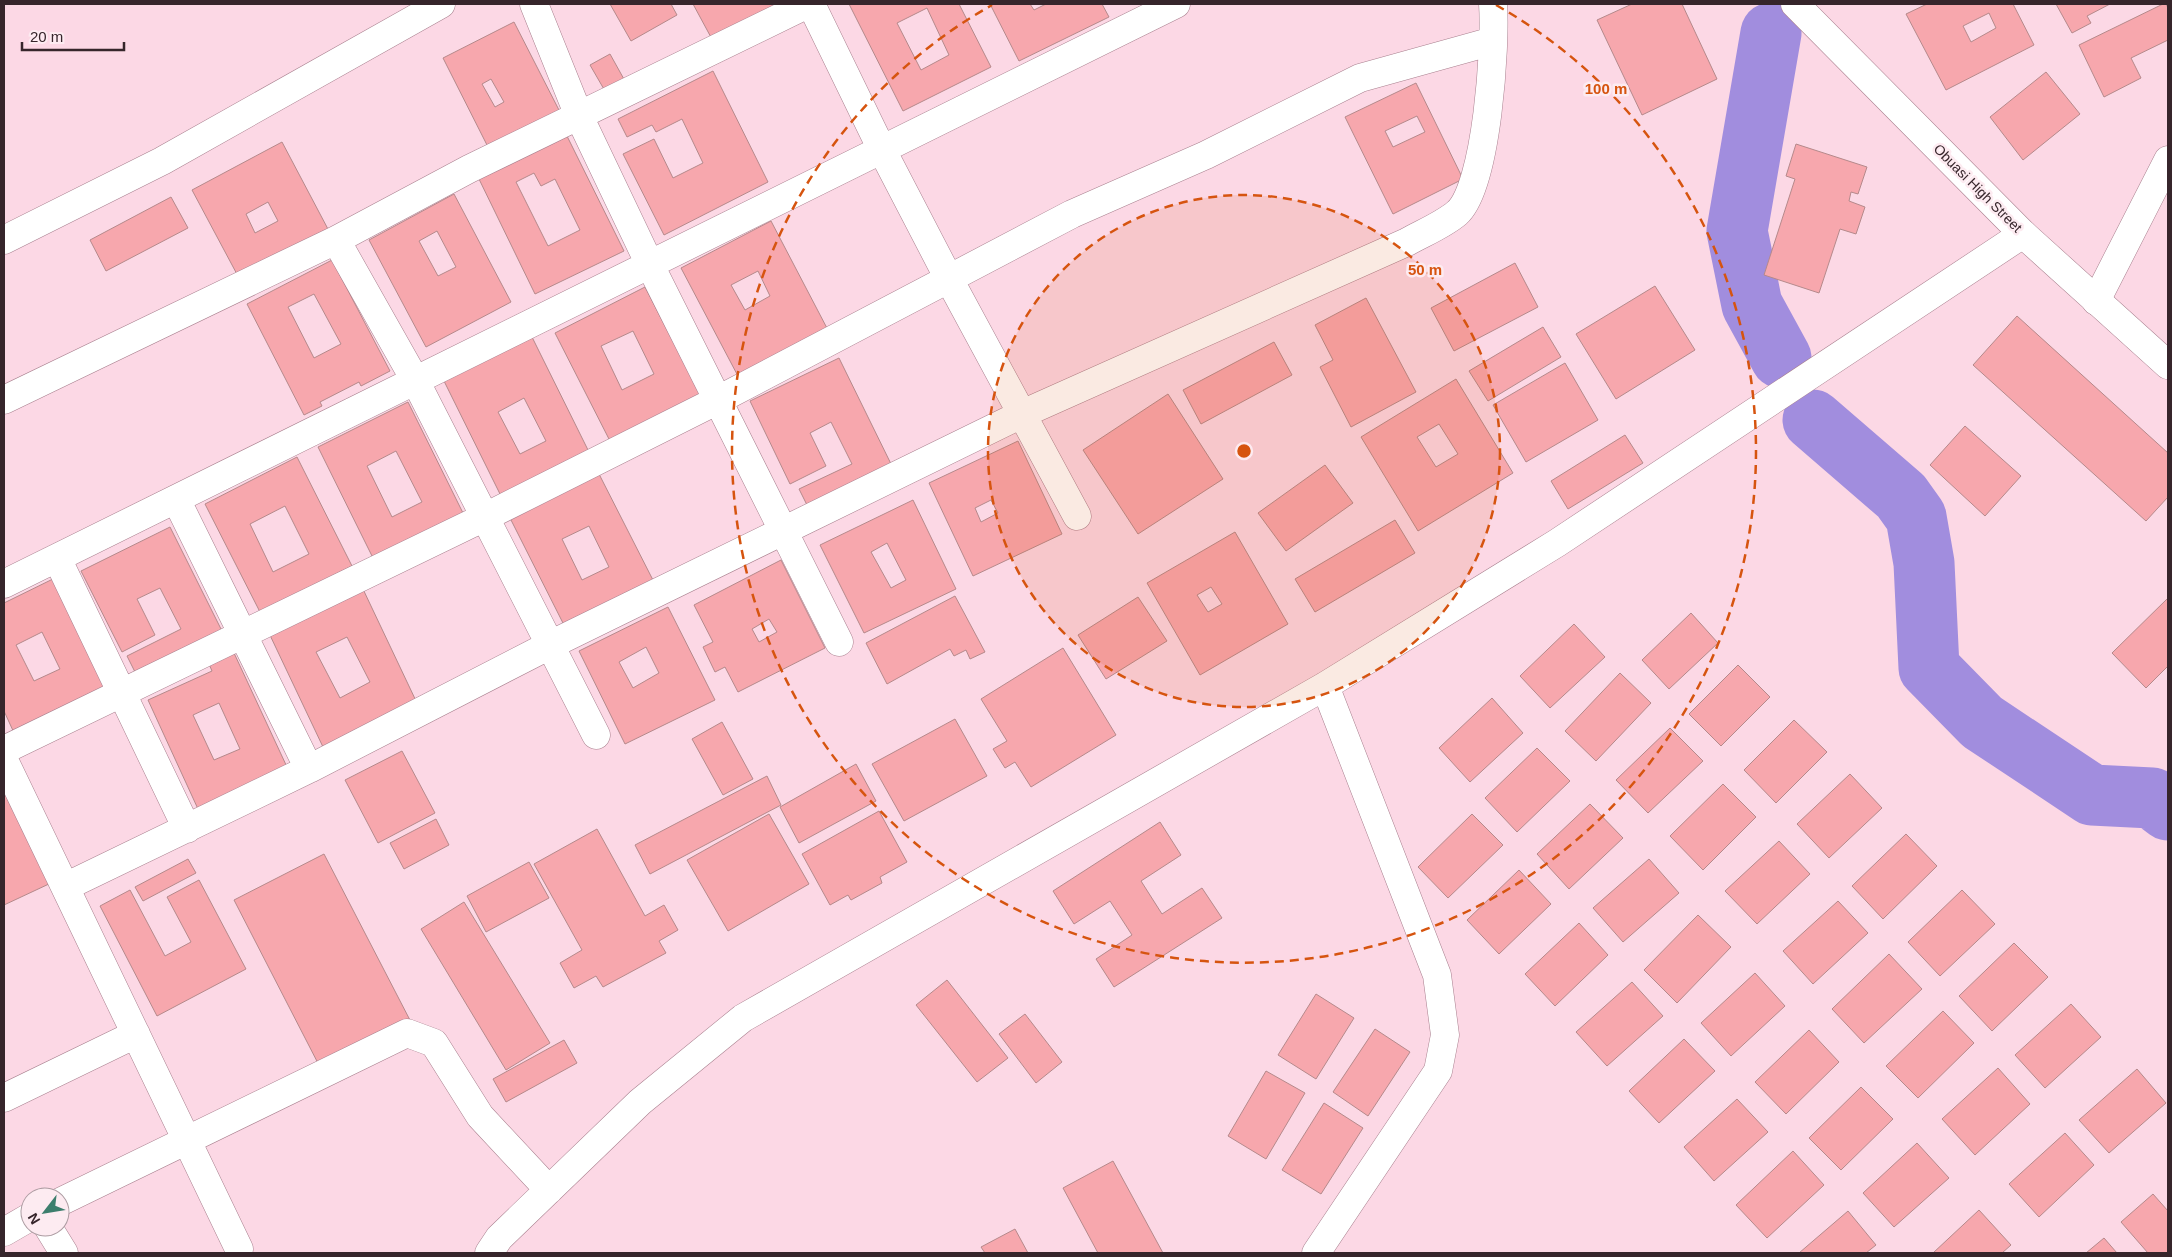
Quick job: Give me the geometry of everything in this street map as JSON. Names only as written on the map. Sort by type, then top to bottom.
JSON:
[{"type":"street","points":[[4,240],[162,161],[441,4]]},
{"type":"street","points":[[534,4],[579,116],[650,265],[839,642]]},
{"type":"street","points":[[4,400],[336,240],[469,169],[810,4],[948,279],[1077,516]]},
{"type":"street","points":[[4,584],[882,150],[1131,14],[1176,4]]},
{"type":"street","points":[[65,887],[309,769],[550,645],[1022,414],[1407,242],[1458,212],[1476,179],[1494,68],[1493,4]]},
{"type":"street","name":"Obuasi High Street","points":[[1795,4],[2023,234],[2168,365]]},
{"type":"street","points":[[4,750],[485,517],[718,400],[1072,214],[1206,155],[1308,102],[1360,78],[1493,41]]},
{"type":"street","points":[[2096,301],[2168,160]]},
{"type":"street","points":[[489,1253],[499,1238],[640,1102],[743,1018],[1325,686],[1557,543],[2023,234]]},
{"type":"street","points":[[336,240],[416,380],[596,735]]},
{"type":"street","points":[[176,499],[309,769]]},
{"type":"street","points":[[57,558],[123,692],[187,829]]},
{"type":"street","points":[[1316,1253],[1438,1071],[1445,1036],[1437,974],[1325,686]]},
{"type":"street","points":[[4,760],[239,1249]]},
{"type":"street","points":[[70,1197],[188,1142],[407,1033],[434,1043],[480,1116],[549,1190]]},
{"type":"street","points":[[4,1098],[136,1034]]},
{"type":"street","points":[[4,1232],[20,1223]]},
{"type":"street","points":[[54,1237],[64,1253]]},
{"type":"building","points":[[610,4],[671,4],[677,15],[631,41]]},
{"type":"building","points":[[693,4],[786,4],[713,41]]},
{"type":"building","points":[[849,4],[959,4],[991,67],[903,111]],"holes":[[[927,8],[949,55],[921,70],[897,23]]]},
{"type":"building","points":[[990,4],[1030,4],[1034,10],[1046,4],[1102,4],[1109,17],[1019,61]]},
{"type":"building","points":[[1632,4],[1682,4],[1717,79],[1642,115],[1597,20]]},
{"type":"building","points":[[1927,4],[2013,4],[2034,45],[1946,90],[1906,14]],"holes":[[[1989,13],[1996,28],[1971,42],[1963,26]]]},
{"type":"building","points":[[2056,4],[2110,4],[2087,16],[2091,23],[2072,33]]},
{"type":"building","points":[[2166,4],[2168,8],[2168,40],[2131,58],[2141,78],[2104,97],[2079,45]]},
{"type":"building","points":[[514,22],[561,114],[489,149],[443,58]],"holes":[[[491,79],[504,102],[495,107],[482,84]]]},
{"type":"building","points":[[610,54],[625,81],[605,91],[590,65]]},
{"type":"building","points":[[713,71],[768,182],[664,235],[623,154],[654,139],[673,178],[703,163],[682,119],[656,132],[652,125],[627,137],[618,119]]},
{"type":"building","points":[[2046,72],[2080,114],[2023,160],[1990,117]]},
{"type":"building","points":[[1416,83],[1463,179],[1393,214],[1345,117]],"holes":[[[1417,116],[1425,132],[1393,147],[1385,131]]]},
{"type":"building","points":[[566,134],[624,251],[535,294],[478,177]],"holes":[[[534,173],[541,186],[555,179],[580,230],[548,246],[516,182]]]},
{"type":"building","points":[[282,142],[329,231],[239,278],[192,190]],"holes":[[[268,202],[278,221],[255,233],[246,214]]]},
{"type":"building","points":[[1796,144],[1867,167],[1858,194],[1851,192],[1849,201],[1865,207],[1856,234],[1840,229],[1819,293],[1764,275],[1795,179],[1786,176]]},
{"type":"building","points":[[454,194],[511,302],[426,347],[369,240]],"holes":[[[437,231],[456,267],[438,276],[419,241]]]},
{"type":"building","points":[[171,197],[188,228],[106,271],[90,240]]},
{"type":"building","points":[[771,221],[829,332],[739,378],[681,268]],"holes":[[[758,271],[770,296],[745,310],[731,285]]]},
{"type":"building","points":[[332,260],[390,371],[361,386],[359,382],[320,402],[322,406],[304,415],[247,304]],"holes":[[[314,294],[341,344],[314,358],[288,307]]]},
{"type":"building","points":[[1515,263],[1538,307],[1454,351],[1431,308]]},
{"type":"building","points":[[1655,286],[1695,350],[1616,399],[1576,334]]},
{"type":"building","points":[[645,287],[700,394],[610,441],[555,333]],"holes":[[[633,331],[654,374],[622,390],[601,346]]]},
{"type":"building","points":[[1366,298],[1416,392],[1351,427],[1320,367],[1333,360],[1315,325]]},
{"type":"building","points":[[2017,316],[2168,453],[2168,497],[2146,521],[1973,365]]},
{"type":"building","points":[[1543,327],[1561,357],[1488,401],[1469,371]]},
{"type":"building","points":[[531,335],[589,452],[501,496],[443,379]],"holes":[[[524,398],[546,441],[520,454],[498,412]]]},
{"type":"building","points":[[1274,342],[1292,375],[1201,424],[1183,390]]},
{"type":"building","points":[[839,358],[893,468],[809,509],[799,489],[852,464],[831,422],[810,433],[826,466],[790,484],[750,401]]},
{"type":"building","points":[[1565,363],[1598,420],[1526,462],[1493,405]]},
{"type":"building","points":[[1456,379],[1513,473],[1418,531],[1361,437]],"holes":[[[1439,424],[1458,454],[1436,467],[1417,437]]]},
{"type":"building","points":[[1168,394],[1223,479],[1138,534],[1083,450]]},
{"type":"building","points":[[408,402],[463,513],[373,558],[318,447]],"holes":[[[396,451],[422,502],[392,517],[367,466]]]},
{"type":"building","points":[[1965,426],[2021,476],[1985,516],[1930,465]]},
{"type":"building","points":[[1625,435],[1643,463],[1568,509],[1551,481]]},
{"type":"building","points":[[1018,441],[1062,534],[973,576],[929,483]],"holes":[[[991,500],[998,513],[981,522],[975,508]]]},
{"type":"building","points":[[297,457],[352,566],[260,612],[205,504]],"holes":[[[285,506],[309,554],[273,572],[250,524]]]},
{"type":"building","points":[[1325,465],[1353,503],[1286,551],[1258,513]]},
{"type":"building","points":[[599,474],[656,586],[567,631],[510,518]],"holes":[[[589,526],[609,567],[582,580],[562,539]]]},
{"type":"building","points":[[913,500],[956,589],[864,633],[820,545]],"holes":[[[887,543],[906,580],[891,588],[871,552]]]},
{"type":"building","points":[[1395,520],[1415,553],[1315,612],[1295,579]]},
{"type":"building","points":[[170,527],[222,631],[136,674],[127,656],[181,629],[160,588],[137,599],[155,635],[122,652],[81,571]]},
{"type":"building","points":[[1235,532],[1288,624],[1200,675],[1147,583]],"holes":[[[1211,587],[1222,604],[1208,612],[1197,595]]]},
{"type":"building","points":[[781,560],[825,648],[738,692],[725,667],[715,672],[703,647],[713,642],[694,605]],"holes":[[[769,619],[777,632],[759,642],[752,629]]]},
{"type":"building","points":[[59,576],[113,686],[15,735],[4,711],[4,603]],"holes":[[[42,632],[60,669],[34,681],[16,645]]]},
{"type":"building","points":[[362,587],[417,703],[323,747],[268,631]],"holes":[[[347,637],[370,682],[340,698],[316,652]]]},
{"type":"building","points":[[955,596],[985,652],[970,659],[966,650],[954,656],[950,649],[887,684],[866,643]]},
{"type":"building","points":[[1138,597],[1167,641],[1106,679],[1078,635]]},
{"type":"building","points":[[2168,598],[2168,666],[2146,688],[2112,653]]},
{"type":"building","points":[[668,607],[715,700],[625,744],[579,651]],"holes":[[[646,647],[659,673],[633,688],[619,662]]]},
{"type":"building","points":[[1691,613],[1718,643],[1669,689],[1642,660]]},
{"type":"building","points":[[1574,624],[1605,657],[1550,708],[1520,676]]},
{"type":"building","points":[[1063,648],[1116,735],[1031,787],[1015,762],[1005,768],[993,749],[1007,741],[981,699]]},
{"type":"building","points":[[234,653],[287,767],[198,809],[148,700],[212,671],[209,664]],"holes":[[[219,703],[240,749],[214,760],[193,715]]]},
{"type":"building","points":[[1738,665],[1770,697],[1721,746],[1689,714]]},
{"type":"building","points":[[1620,673],[1651,703],[1596,761],[1565,731]]},
{"type":"building","points":[[1492,698],[1523,733],[1470,782],[1439,748]]},
{"type":"building","points":[[955,719],[987,776],[904,821],[872,764]]},
{"type":"building","points":[[1794,720],[1827,752],[1776,803],[1744,770]]},
{"type":"building","points":[[722,722],[753,779],[723,795],[692,739]]},
{"type":"building","points":[[1670,728],[1703,761],[1648,813],[1616,780]]},
{"type":"building","points":[[1537,748],[1570,781],[1517,832],[1485,798]]},
{"type":"building","points":[[402,751],[435,813],[378,843],[345,780]]},
{"type":"building","points":[[856,764],[876,801],[799,843],[780,807]]},
{"type":"building","points":[[1850,774],[1882,808],[1829,858],[1797,824]]},
{"type":"building","points":[[767,776],[781,805],[650,874],[635,845]]},
{"type":"building","points":[[4,782],[51,883],[4,905]]},
{"type":"building","points":[[1723,784],[1756,817],[1703,870],[1670,836]]},
{"type":"building","points":[[1590,804],[1623,838],[1569,889],[1537,854]]},
{"type":"building","points":[[879,811],[907,862],[880,877],[882,883],[851,900],[848,895],[830,905],[802,854]]},
{"type":"building","points":[[769,814],[809,884],[728,931],[687,860]]},
{"type":"building","points":[[1472,814],[1503,845],[1448,898],[1418,867]]},
{"type":"building","points":[[436,819],[449,845],[404,869],[390,843]]},
{"type":"building","points":[[1160,822],[1181,855],[1141,881],[1162,914],[1202,888],[1222,918],[1114,987],[1096,959],[1132,935],[1110,901],[1074,924],[1053,891]]},
{"type":"building","points":[[597,829],[645,916],[664,905],[678,930],[659,941],[666,953],[603,987],[596,976],[574,988],[560,963],[582,950],[534,864]]},
{"type":"building","points":[[1906,834],[1937,866],[1883,919],[1852,886]]},
{"type":"building","points":[[1779,841],[1810,874],[1757,924],[1725,891]]},
{"type":"building","points":[[324,854],[412,1024],[322,1071],[234,900]]},
{"type":"building","points":[[188,859],[196,873],[143,901],[135,887]]},
{"type":"building","points":[[1649,859],[1679,893],[1623,942],[1593,908]]},
{"type":"building","points":[[529,862],[549,898],[486,932],[467,896]]},
{"type":"building","points":[[1519,870],[1551,904],[1499,954],[1467,920]]},
{"type":"building","points":[[199,880],[246,969],[157,1016],[100,906],[130,890],[165,956],[191,942],[167,897]]},
{"type":"building","points":[[1962,890],[1995,924],[1940,976],[1908,942]]},
{"type":"building","points":[[1838,901],[1868,933],[1813,984],[1783,951]]},
{"type":"building","points":[[464,902],[550,1043],[506,1070],[421,929]]},
{"type":"building","points":[[1698,915],[1731,947],[1677,1003],[1644,970]]},
{"type":"building","points":[[1579,923],[1608,955],[1555,1006],[1525,974]]},
{"type":"building","points":[[2014,943],[2048,977],[1992,1031],[1959,996]]},
{"type":"building","points":[[1889,954],[1922,989],[1864,1043],[1832,1009]]},
{"type":"building","points":[[1755,973],[1785,1006],[1731,1056],[1701,1023]]},
{"type":"building","points":[[947,980],[1008,1058],[977,1082],[916,1005]]},
{"type":"building","points":[[1632,982],[1663,1016],[1607,1066],[1576,1032]]},
{"type":"building","points":[[1316,994],[1354,1018],[1316,1079],[1278,1055]]},
{"type":"building","points":[[2071,1004],[2101,1037],[2045,1088],[2015,1055]]},
{"type":"building","points":[[1943,1011],[1974,1043],[1918,1098],[1886,1066]]},
{"type":"building","points":[[1025,1014],[1062,1062],[1036,1083],[999,1034]]},
{"type":"building","points":[[1375,1029],[1410,1052],[1368,1116],[1333,1092]]},
{"type":"building","points":[[1809,1030],[1839,1062],[1786,1114],[1755,1082]]},
{"type":"building","points":[[1684,1039],[1715,1071],[1659,1123],[1629,1091]]},
{"type":"building","points":[[564,1040],[577,1063],[506,1102],[493,1079]]},
{"type":"building","points":[[1998,1068],[2030,1104],[1975,1155],[1942,1119]]},
{"type":"building","points":[[2137,1069],[2166,1103],[2109,1153],[2079,1120]]},
{"type":"building","points":[[1266,1071],[1305,1093],[1266,1159],[1228,1136]]},
{"type":"building","points":[[1861,1087],[1893,1119],[1841,1170],[1809,1138]]},
{"type":"building","points":[[1737,1099],[1768,1132],[1714,1181],[1684,1147]]},
{"type":"building","points":[[1324,1103],[1363,1128],[1321,1194],[1282,1170]]},
{"type":"building","points":[[2065,1133],[2094,1165],[2039,1217],[2009,1184]]},
{"type":"building","points":[[1917,1143],[1949,1178],[1894,1227],[1863,1193]]},
{"type":"building","points":[[1793,1151],[1824,1185],[1767,1238],[1736,1205]]},
{"type":"building","points":[[1113,1161],[1163,1253],[1098,1253],[1063,1188]]},
{"type":"building","points":[[2153,1194],[2168,1211],[2168,1253],[2148,1253],[2121,1222]]},
{"type":"building","points":[[1979,1210],[2011,1245],[2002,1253],[1933,1253]]},
{"type":"building","points":[[1848,1211],[1876,1245],[1866,1253],[1799,1253]]},
{"type":"building","points":[[1015,1229],[1028,1253],[985,1253],[981,1247]]},
{"type":"building","points":[[2104,1238],[2117,1253],[2086,1253]]},
{"type":"waterway","points":[[1771,33],[1737,231],[1752,305],[1781,358]]},
{"type":"waterway","points":[[1813,420],[1901,496],[1916,517],[1924,563],[1929,668],[1982,722],[2092,795],[2152,798],[2168,810]]}]
